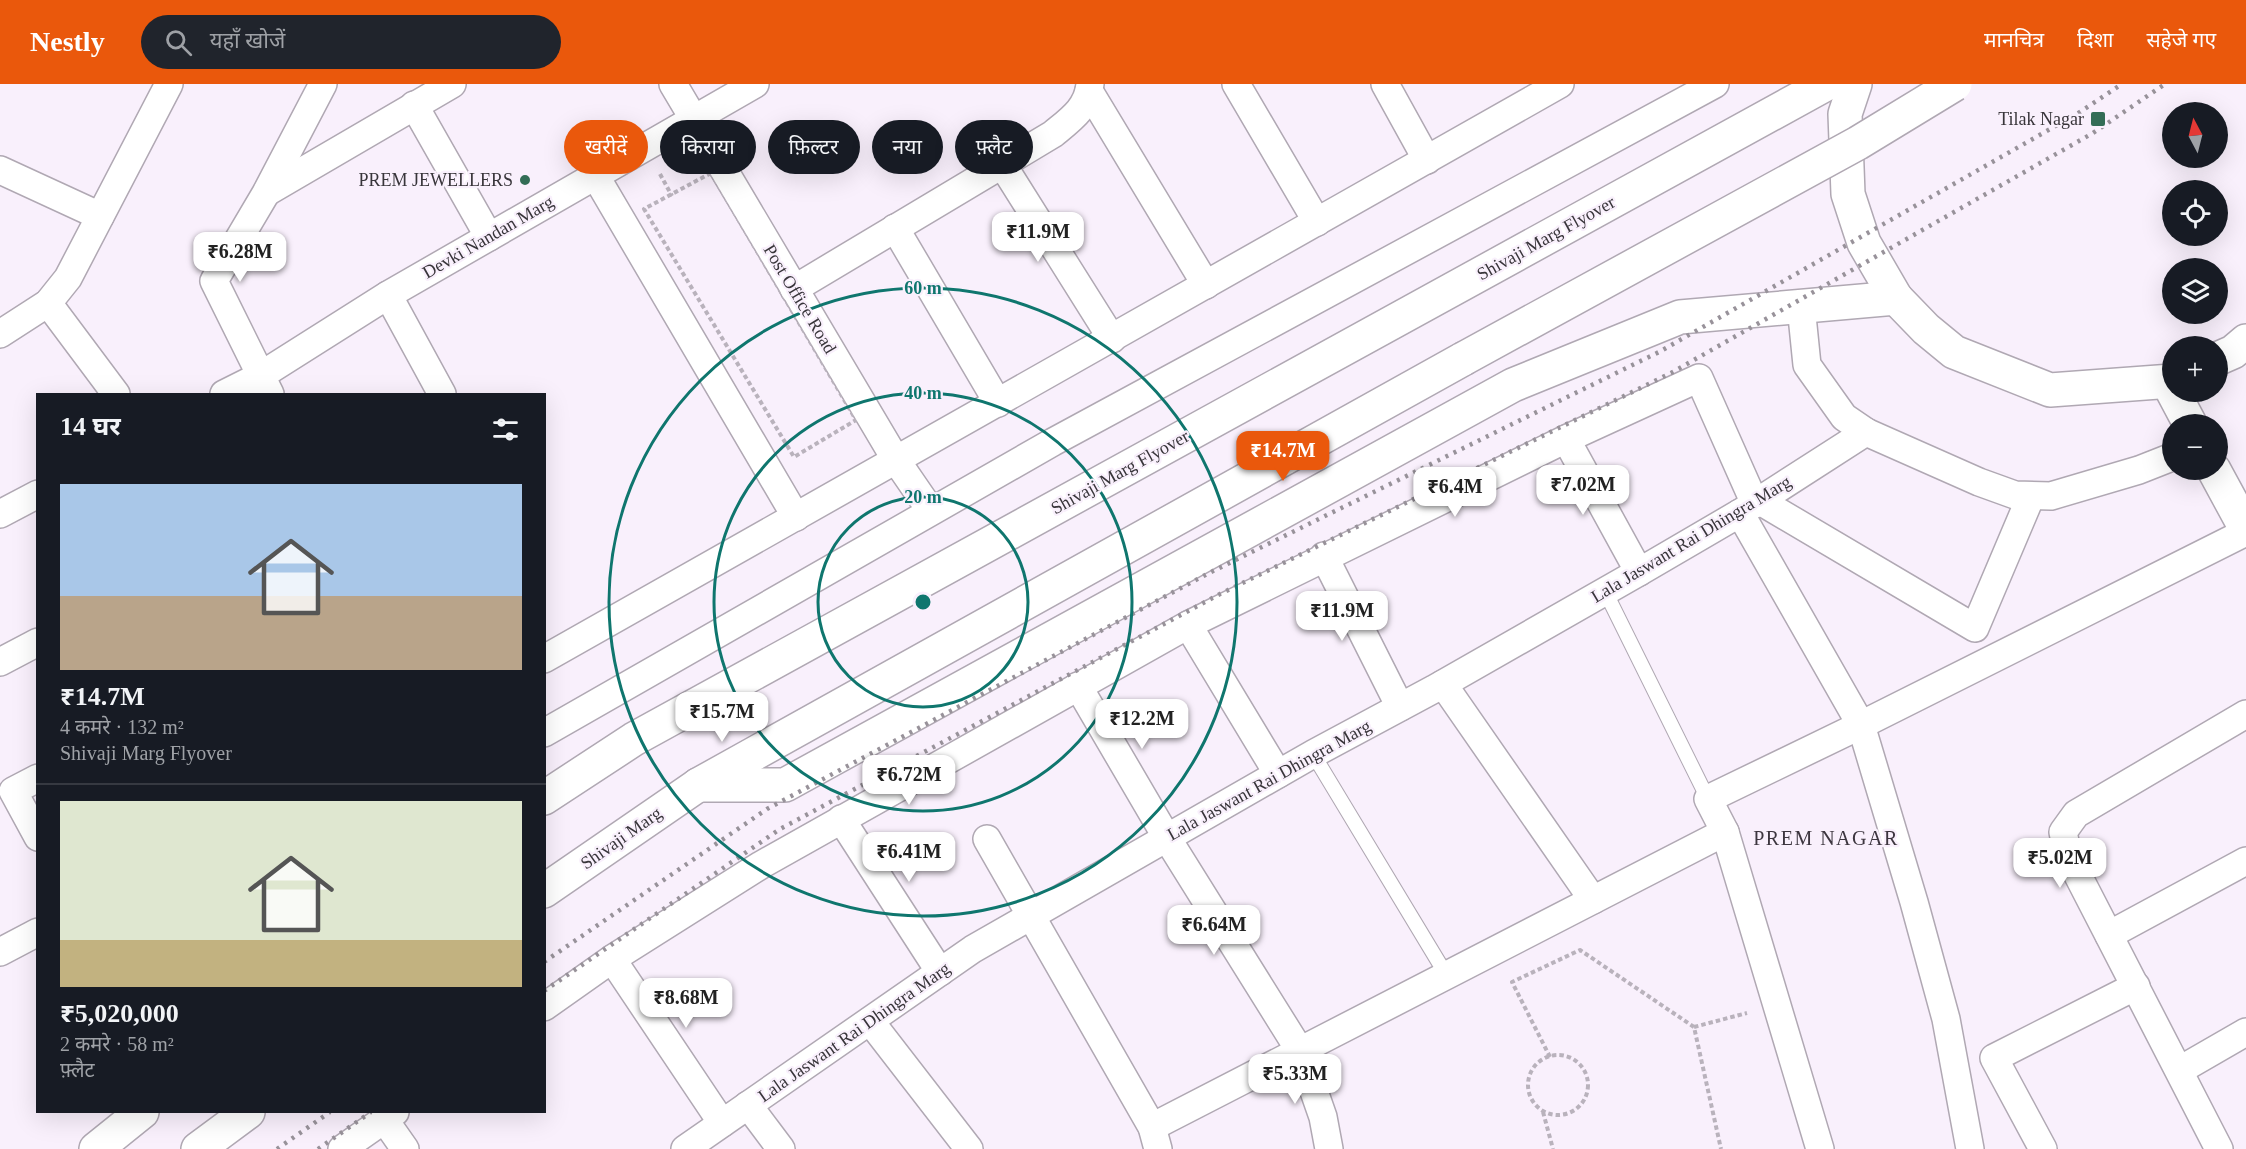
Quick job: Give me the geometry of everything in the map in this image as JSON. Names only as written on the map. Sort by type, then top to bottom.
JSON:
[{"type":"main road","name":"Shivaji Marg Flyover","points":[[546,797],[633,739],[1826,84]]},
{"type":"main road","points":[[1855,84],[1845,114],[1848,194],[1864,243],[1896,298],[1926,329],[1954,352],[2050,390],[2162,386]]},
{"type":"main road","points":[[698,785],[1463,359],[1858,143],[1955,84]]},
{"type":"main road","points":[[698,785],[785,785],[1513,385],[1680,317],[1896,298]]},
{"type":"main road","points":[[2219,480],[2246,531]]},
{"type":"main road","name":"Shivaji Marg","points":[[546,890],[698,785]]},
{"type":"main road","points":[[96,1149],[141,1113]]},
{"type":"main road","points":[[198,1149],[247,1113]]},
{"type":"street","points":[[0,334],[48,303],[68,278],[169,84]]},
{"type":"street","points":[[265,385],[214,281],[266,193],[323,84]]},
{"type":"street","points":[[266,193],[452,84]]},
{"type":"street","name":"Post Office Road","points":[[673,84],[896,460],[931,511]]},
{"type":"street","name":"Devki Nandan Marg","points":[[229,393],[265,385],[388,295],[755,84]]},
{"type":"street","points":[[1236,84],[1317,222]]},
{"type":"street","points":[[1385,84],[1427,160]]},
{"type":"street","points":[[546,733],[1053,442],[1715,84]]},
{"type":"street","points":[[1090,88],[1206,285]]},
{"type":"street","points":[[1033,146],[1079,114],[1090,88]]},
{"type":"street","points":[[546,657],[1427,160],[1546,88]]},
{"type":"street","points":[[414,105],[489,237]]},
{"type":"street","points":[[0,170],[100,216]]},
{"type":"street","points":[[794,289],[985,174]]},
{"type":"street","points":[[1008,174],[1112,339]]},
{"type":"street","points":[[595,175],[796,516]]},
{"type":"street","points":[[895,228],[998,403]]},
{"type":"street","points":[[388,295],[441,393]]},
{"type":"street","points":[[48,303],[115,393]]},
{"type":"street","points":[[1801,306],[1808,365],[1844,417],[1866,432],[1979,482],[2015,495],[2050,496],[2162,461]]},
{"type":"street","points":[[546,1006],[612,959],[761,865],[1188,624],[1566,439],[1699,378],[1752,506],[1861,725],[1946,1019],[1970,1149]]},
{"type":"street","name":"Lala Jaswant Rai Dhingra Marg","points":[[685,1149],[973,949],[1312,754],[1443,684],[1639,572],[1752,506],[1866,432]]},
{"type":"street","points":[[1566,439],[1639,572]]},
{"type":"street","points":[[0,514],[36,495]]},
{"type":"street","points":[[1752,506],[1976,628],[2031,496]]},
{"type":"street","points":[[1820,1149],[1725,832],[1708,799],[1861,725],[2246,531]]},
{"type":"street","points":[[1324,556],[1400,707]]},
{"type":"street","points":[[1188,624],[1278,774]]},
{"type":"street","points":[[0,662],[36,643]]},
{"type":"street","points":[[1443,684],[1593,900]]},
{"type":"street","points":[[1078,686],[1167,837],[1300,1051],[1323,1117],[1329,1149]]},
{"type":"street","points":[[2219,1149],[2068,856],[2063,832],[2076,814],[2246,714]]},
{"type":"street","points":[[36,779],[13,791],[36,833]]},
{"type":"street","points":[[841,819],[940,972]]},
{"type":"street","points":[[987,839],[1103,1038],[1155,1138],[1300,1051],[1725,832]]},
{"type":"street","points":[[2109,935],[2246,861]]},
{"type":"street","points":[[0,952],[36,933]]},
{"type":"street","points":[[612,959],[722,1123]]},
{"type":"street","points":[[2043,1149],[1994,1058],[2136,986]]},
{"type":"street","points":[[870,1021],[969,1149]]},
{"type":"street","points":[[2180,1070],[2246,1032]]},
{"type":"street","points":[[748,1105],[781,1149]]},
{"type":"street","points":[[342,1149],[389,1115],[405,1149]]},
{"type":"lane","points":[[1605,591],[1708,799]]},
{"type":"lane","points":[[1312,754],[1447,976]]},
{"type":"path","points":[[711,173],[856,420],[794,456],[644,209],[672,196],[711,173]]},
{"type":"path","points":[[1550,1057],[1512,982],[1580,950],[1694,1027],[1721,1149]]},
{"type":"path","points":[[1694,1027],[1777,1005]]},
{"type":"path","points":[[1550,1057],[1569,1057],[1583,1069],[1587,1078],[1587,1088],[1580,1106],[1563,1114],[1553,1115],[1543,1111],[1535,1105],[1528,1087],[1529,1077],[1540,1061],[1550,1057]]},
{"type":"path","points":[[1543,1111],[1553,1149]]},
{"type":"railway","points":[[546,961],[767,809],[1209,573],[1659,352],[2080,112],[2122,84]]},
{"type":"railway","points":[[546,990],[780,829],[1220,594],[1671,373],[2093,133],[2165,84]]},
{"type":"railway","points":[[277,1149],[329,1113]]},
{"type":"railway","points":[[318,1149],[370,1113]]},
{"type":"place","name":"Tilak Nagar","points":[[2098,119]]},
{"type":"place","name":"PREM JEWELLERS","points":[[525,180]]},
{"type":"district","name":"PREM NAGAR","points":[[1826,838]]}]
